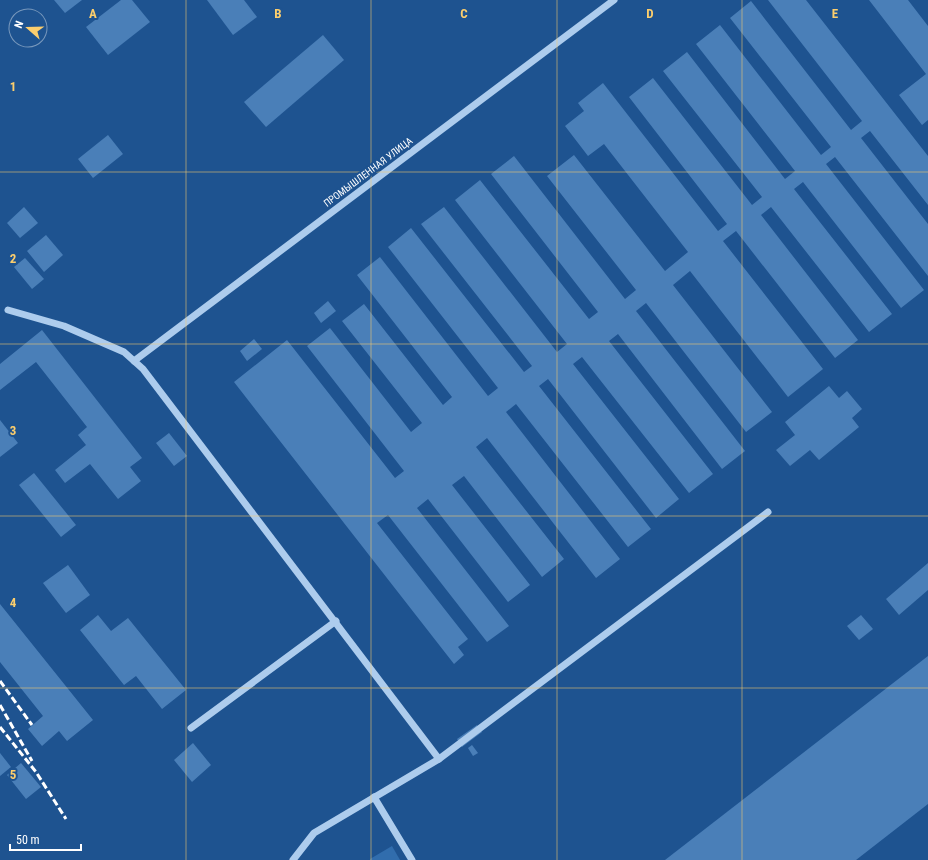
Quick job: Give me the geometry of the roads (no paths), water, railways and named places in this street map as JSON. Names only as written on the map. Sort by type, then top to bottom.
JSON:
[{"type":"street","name":"ПРОМЫШЛЕННАЯ УЛИЦА","points":[[134,360],[614,0]]},
{"type":"street","points":[[8,310],[64,326],[124,352],[134,360],[148,376],[336,621],[439,759]]},
{"type":"street","points":[[293,860],[314,833],[439,759],[768,512]]},
{"type":"street","points":[[191,728],[336,621]]},
{"type":"street","points":[[374,797],[412,860]]},
{"type":"railway","points":[[0,681],[32,725]]},
{"type":"railway","points":[[0,705],[32,761]]},
{"type":"railway","points":[[0,727],[36,772],[66,819]]}]
